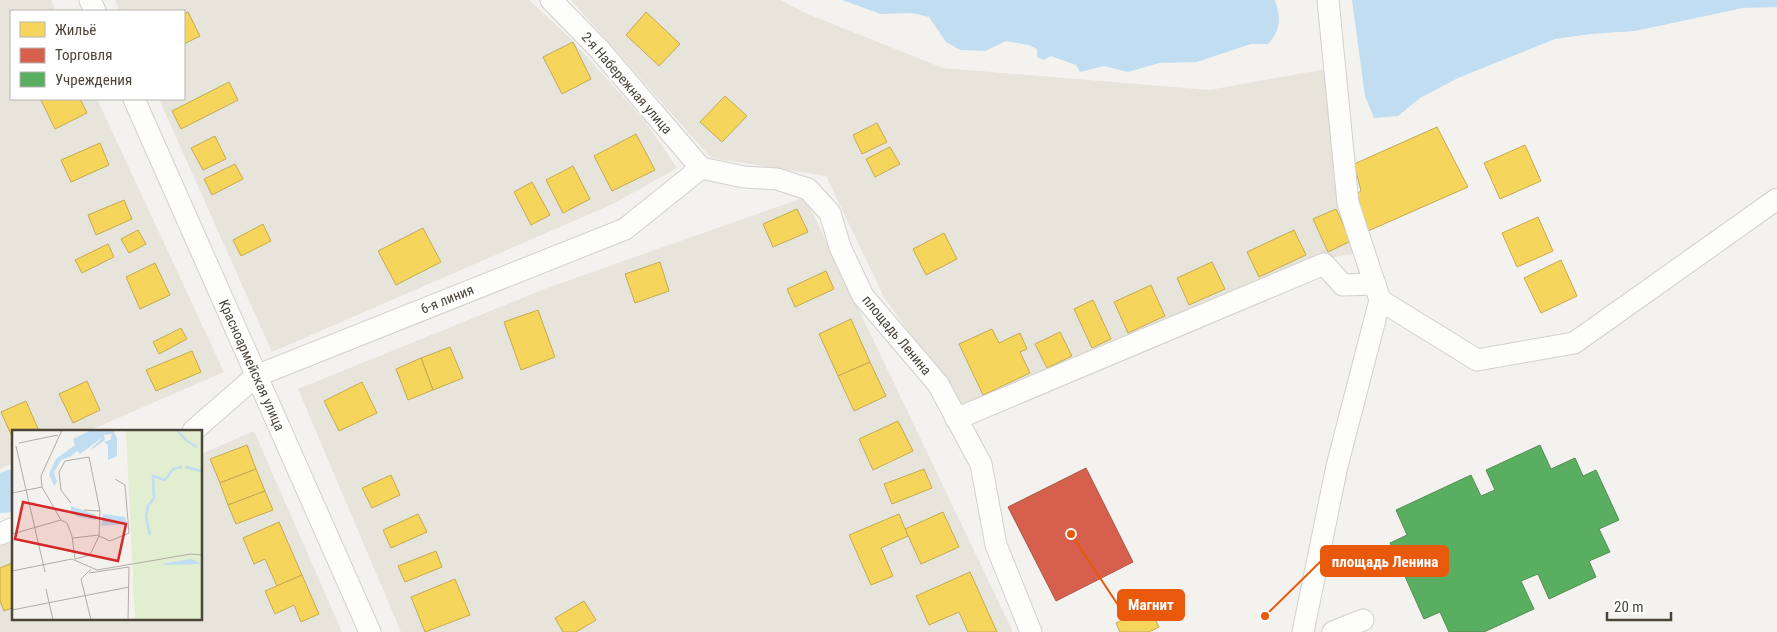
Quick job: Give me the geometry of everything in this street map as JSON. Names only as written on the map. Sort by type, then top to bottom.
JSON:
[{"type":"street","name":"2-я Набережная улица","points":[[551,0],[599,48],[701,168]]},
{"type":"street","points":[[1303,632],[1337,466],[1377,292],[1348,204],[1328,0]]},
{"type":"street","name":"Красноармейская улица","points":[[134,100],[370,632]]},
{"type":"street","name":"6-я линия","points":[[194,430],[256,376],[625,229],[701,168]]},
{"type":"street","name":"площадь Ленина","points":[[701,168],[744,177],[777,179],[808,189],[830,213],[840,247],[863,296],[938,384],[981,464],[996,545],[1030,632]]},
{"type":"street","points":[[956,419],[1324,264],[1343,285],[1377,292],[1477,360],[1574,343],[1777,199]]},
{"type":"street","points":[[0,534],[12,529]]},
{"type":"street","points":[[1333,632],[1364,620]]},
{"type":"shaded area","points":[[0,0],[51,0],[56,10],[10,10],[10,100],[97,100],[224,372],[90,430],[12,430],[12,464],[0,469]]},
{"type":"shaded area","points":[[115,0],[529,0],[569,37],[645,121],[677,168],[613,204],[272,352],[159,100],[185,100],[185,10],[120,10]]},
{"type":"shaded area","points":[[571,0],[781,0],[805,13],[943,68],[1209,90],[1326,69],[1360,253],[1321,259],[962,406],[884,297],[826,176],[711,158]]},
{"type":"shaded area","points":[[805,197],[1013,632],[401,632],[298,389],[547,288]]},
{"type":"shaded area","points":[[254,431],[342,632],[0,632],[0,544],[12,539],[12,620],[202,620],[202,454]]},
{"type":"water","points":[[842,0],[1275,0],[1279,24],[1278,29],[1268,44],[1251,44],[1197,62],[1159,63],[1128,72],[1104,66],[1080,72],[1076,65],[1051,56],[1044,60],[1037,57],[1037,49],[1029,45],[1006,41],[985,51],[960,50],[946,42],[929,17],[912,13],[881,14]]},
{"type":"water","points":[[1352,0],[1777,0],[1777,7],[1743,8],[1635,31],[1555,39],[1458,78],[1420,98],[1398,116],[1374,118],[1365,96]]},
{"type":"water","points":[[12,469],[12,512],[0,513],[0,473]]},
{"type":"building: Жильё","points":[[188,12],[200,36],[185,44],[185,14]]},
{"type":"building: Жильё","points":[[646,12],[680,44],[659,66],[626,35]]},
{"type":"building: Жильё","points":[[573,42],[591,79],[562,94],[543,57]]},
{"type":"building: Жильё","points":[[229,82],[238,100],[181,129],[172,111]]},
{"type":"building: Жильё","points":[[725,96],[747,116],[722,142],[700,122]]},
{"type":"building: Жильё","points":[[41,100],[80,100],[87,113],[55,129]]},
{"type":"building: Жильё","points":[[877,123],[887,142],[862,154],[853,135]]},
{"type":"building: Жильё","points":[[1437,127],[1468,187],[1368,231],[1353,196],[1361,191],[1354,164]]},
{"type":"building: Жильё","points":[[636,134],[655,170],[612,191],[594,156]]},
{"type":"building: Жильё","points":[[215,136],[226,159],[203,170],[191,148]]},
{"type":"building: Жильё","points":[[100,143],[109,165],[71,182],[61,160]]},
{"type":"building: Жильё","points":[[1525,145],[1541,181],[1500,199],[1484,163]]},
{"type":"building: Жильё","points":[[890,147],[900,164],[875,177],[866,159]]},
{"type":"building: Жильё","points":[[235,164],[243,179],[212,195],[204,179]]},
{"type":"building: Жильё","points":[[573,166],[590,199],[563,213],[546,180]]},
{"type":"building: Жильё","points":[[532,182],[550,215],[531,225],[514,192]]},
{"type":"building: Жильё","points":[[124,200],[132,219],[96,235],[88,215]]},
{"type":"building: Жильё","points":[[797,209],[808,232],[773,247],[763,224]]},
{"type":"building: Жильё","points":[[1336,209],[1351,241],[1328,252],[1313,219]]},
{"type":"building: Жильё","points":[[1538,217],[1553,251],[1517,267],[1502,233]]},
{"type":"building: Жильё","points":[[263,224],[271,241],[241,256],[233,240]]},
{"type":"building: Жильё","points":[[423,228],[441,262],[396,285],[378,251]]},
{"type":"building: Жильё","points":[[138,230],[146,244],[129,253],[121,239]]},
{"type":"building: Жильё","points":[[1294,230],[1306,255],[1259,277],[1247,252]]},
{"type":"building: Жильё","points":[[944,233],[957,259],[926,275],[913,249]]},
{"type":"building: Жильё","points":[[108,244],[114,257],[82,273],[75,260]]},
{"type":"building: Жильё","points":[[1561,260],[1577,296],[1541,313],[1524,278]]},
{"type":"building: Жильё","points":[[660,262],[669,291],[635,303],[625,274]]},
{"type":"building: Жильё","points":[[1212,262],[1225,289],[1189,305],[1177,278]]},
{"type":"building: Жильё","points":[[155,263],[170,295],[140,309],[126,277]]},
{"type":"building: Жильё","points":[[826,271],[834,289],[795,307],[787,289]]},
{"type":"building: Жильё","points":[[1151,285],[1165,316],[1128,333],[1114,302]]},
{"type":"building: Жильё","points":[[1093,300],[1111,339],[1092,348],[1074,309]]},
{"type":"building: Жильё","points":[[538,310],[555,357],[521,370],[504,322]]},
{"type":"building: Жильё","points":[[851,319],[870,362],[838,376],[819,334]]},
{"type":"building: Жильё","points":[[181,328],[187,339],[159,354],[153,342]]},
{"type":"building: Жильё","points":[[992,329],[999,343],[1020,333],[1027,349],[1020,352],[1030,373],[983,395],[959,344]]},
{"type":"building: Жильё","points":[[1060,332],[1072,356],[1047,368],[1035,344]]},
{"type":"building: Жильё","points":[[450,347],[463,378],[433,390],[421,358]]},
{"type":"building: Жильё","points":[[192,351],[201,372],[156,391],[146,370]]},
{"type":"building: Жильё","points":[[421,358],[433,390],[408,400],[396,369]]},
{"type":"building: Жильё","points":[[870,362],[886,396],[854,411],[838,376]]},
{"type":"building: Жильё","points":[[87,381],[100,410],[73,423],[59,394]]},
{"type":"building: Жильё","points":[[362,382],[377,413],[339,431],[324,401]]},
{"type":"building: Жильё","points":[[26,401],[39,430],[12,430],[12,437],[1,412]]},
{"type":"building: Жильё","points":[[898,421],[913,451],[873,470],[859,439]]},
{"type":"building: Жильё","points":[[247,445],[256,469],[220,483],[210,459]]},
{"type":"building: Жильё","points":[[256,469],[265,491],[228,505],[220,483]]},
{"type":"building: Жильё","points":[[924,469],[932,488],[892,504],[884,484]]},
{"type":"building: Жильё","points":[[391,475],[400,495],[372,508],[362,488]]},
{"type":"building: Жильё","points":[[265,491],[273,510],[236,524],[228,505]]},
{"type":"building: Жильё","points":[[943,512],[959,547],[921,564],[905,529]]},
{"type":"building: Жильё","points":[[418,514],[427,532],[391,548],[383,530]]},
{"type":"building: Жильё","points":[[899,514],[908,536],[881,548],[893,576],[871,585],[849,535]]},
{"type":"building: Жильё","points":[[279,522],[302,575],[277,586],[265,559],[254,564],[243,538]]},
{"type":"building: Жильё","points":[[436,551],[442,567],[405,582],[398,566]]},
{"type":"building: Жильё","points":[[12,563],[12,608],[4,611],[0,601],[0,568]]},
{"type":"building: Жильё","points":[[970,572],[997,632],[968,632],[959,612],[929,625],[916,596]]},
{"type":"building: Жильё","points":[[302,575],[319,614],[301,622],[294,605],[275,614],[265,591]]},
{"type":"building: Жильё","points":[[455,579],[470,615],[425,632],[411,597]]},
{"type":"building: Жильё","points":[[584,601],[596,620],[576,632],[563,632],[555,618]]},
{"type":"building: Жильё","points":[[1149,607],[1159,627],[1149,632],[1120,632],[1116,623]]},
{"type":"building: Торговля","points":[[1086,468],[1133,562],[1056,601],[1008,507]]},
{"type":"building: Учреждения","points":[[1540,445],[1551,469],[1575,458],[1583,476],[1596,470],[1619,520],[1599,529],[1610,552],[1589,561],[1596,577],[1549,599],[1538,574],[1521,581],[1534,609],[1484,632],[1449,632],[1440,612],[1424,619],[1390,543],[1407,535],[1396,510],[1471,475],[1481,496],[1495,490],[1486,470]]},
{"type":"place","name":"Магнит","points":[[1071,534]]},
{"type":"place","name":"площадь Ленина","points":[[1265,616]]}]
